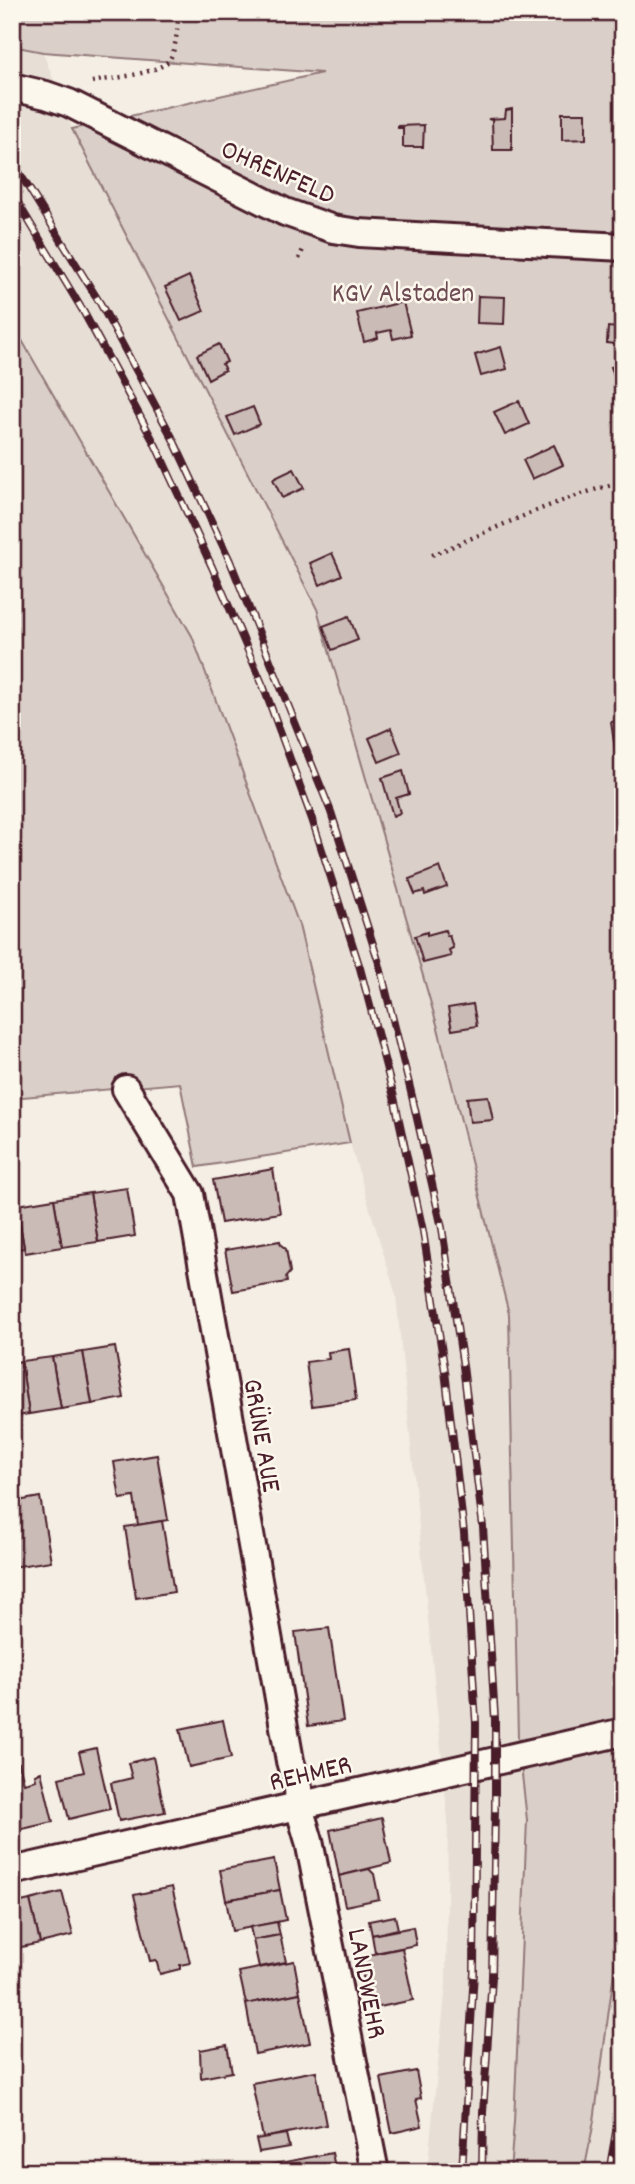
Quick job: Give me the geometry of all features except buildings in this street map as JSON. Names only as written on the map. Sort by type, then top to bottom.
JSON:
[{"type":"street","name":"OHRENFELD","points":[[12,87],[46,94],[69,103],[285,212],[333,229],[359,233],[623,247]]},
{"type":"street","name":"GRÜNE AUE","points":[[126,1089],[190,1194],[288,1747],[298,1788],[299,1807]]},
{"type":"street","name":"REHMER","points":[[12,1871],[623,1732]]},
{"type":"street","name":"LANDWEHR","points":[[299,1807],[309,1841],[375,2172]]},
{"type":"path","points":[[69,103],[84,84],[164,66],[173,55],[178,12]]},
{"type":"path","points":[[432,555],[551,505],[623,482]]},
{"type":"shaded area","points":[[12,46],[43,52],[72,129],[317,609],[438,1028],[509,1314],[518,1738],[527,1820],[510,2172],[427,2172],[446,1984],[448,1820],[396,1295],[350,1143],[299,925],[192,636],[12,323]]},
{"type":"shaded area","points":[[623,1905],[623,2172],[584,2172],[594,2121]]},
{"type":"green space","name":"KGV Alstaden","points":[[12,12],[623,12],[623,1905],[594,2121],[584,2172],[510,2172],[527,1820],[518,1738],[509,1314],[438,1028],[317,609],[72,129],[322,73],[43,52],[12,46]]},
{"type":"green space","points":[[12,323],[192,636],[299,925],[350,1143],[197,1167],[180,1083],[12,1098]]},
{"type":"railway","points":[[12,161],[100,303],[172,437],[230,561],[331,812],[379,963],[411,1092],[442,1228],[483,1527],[495,1719],[495,1809],[492,1977],[482,2172]]},
{"type":"railway","points":[[12,193],[83,311],[156,446],[264,688],[312,819],[360,968],[394,1097],[423,1231],[445,1371],[464,1533],[476,1723],[474,1972],[462,2172]]},
{"type":"railway","points":[[609,2172],[623,2092]]}]
